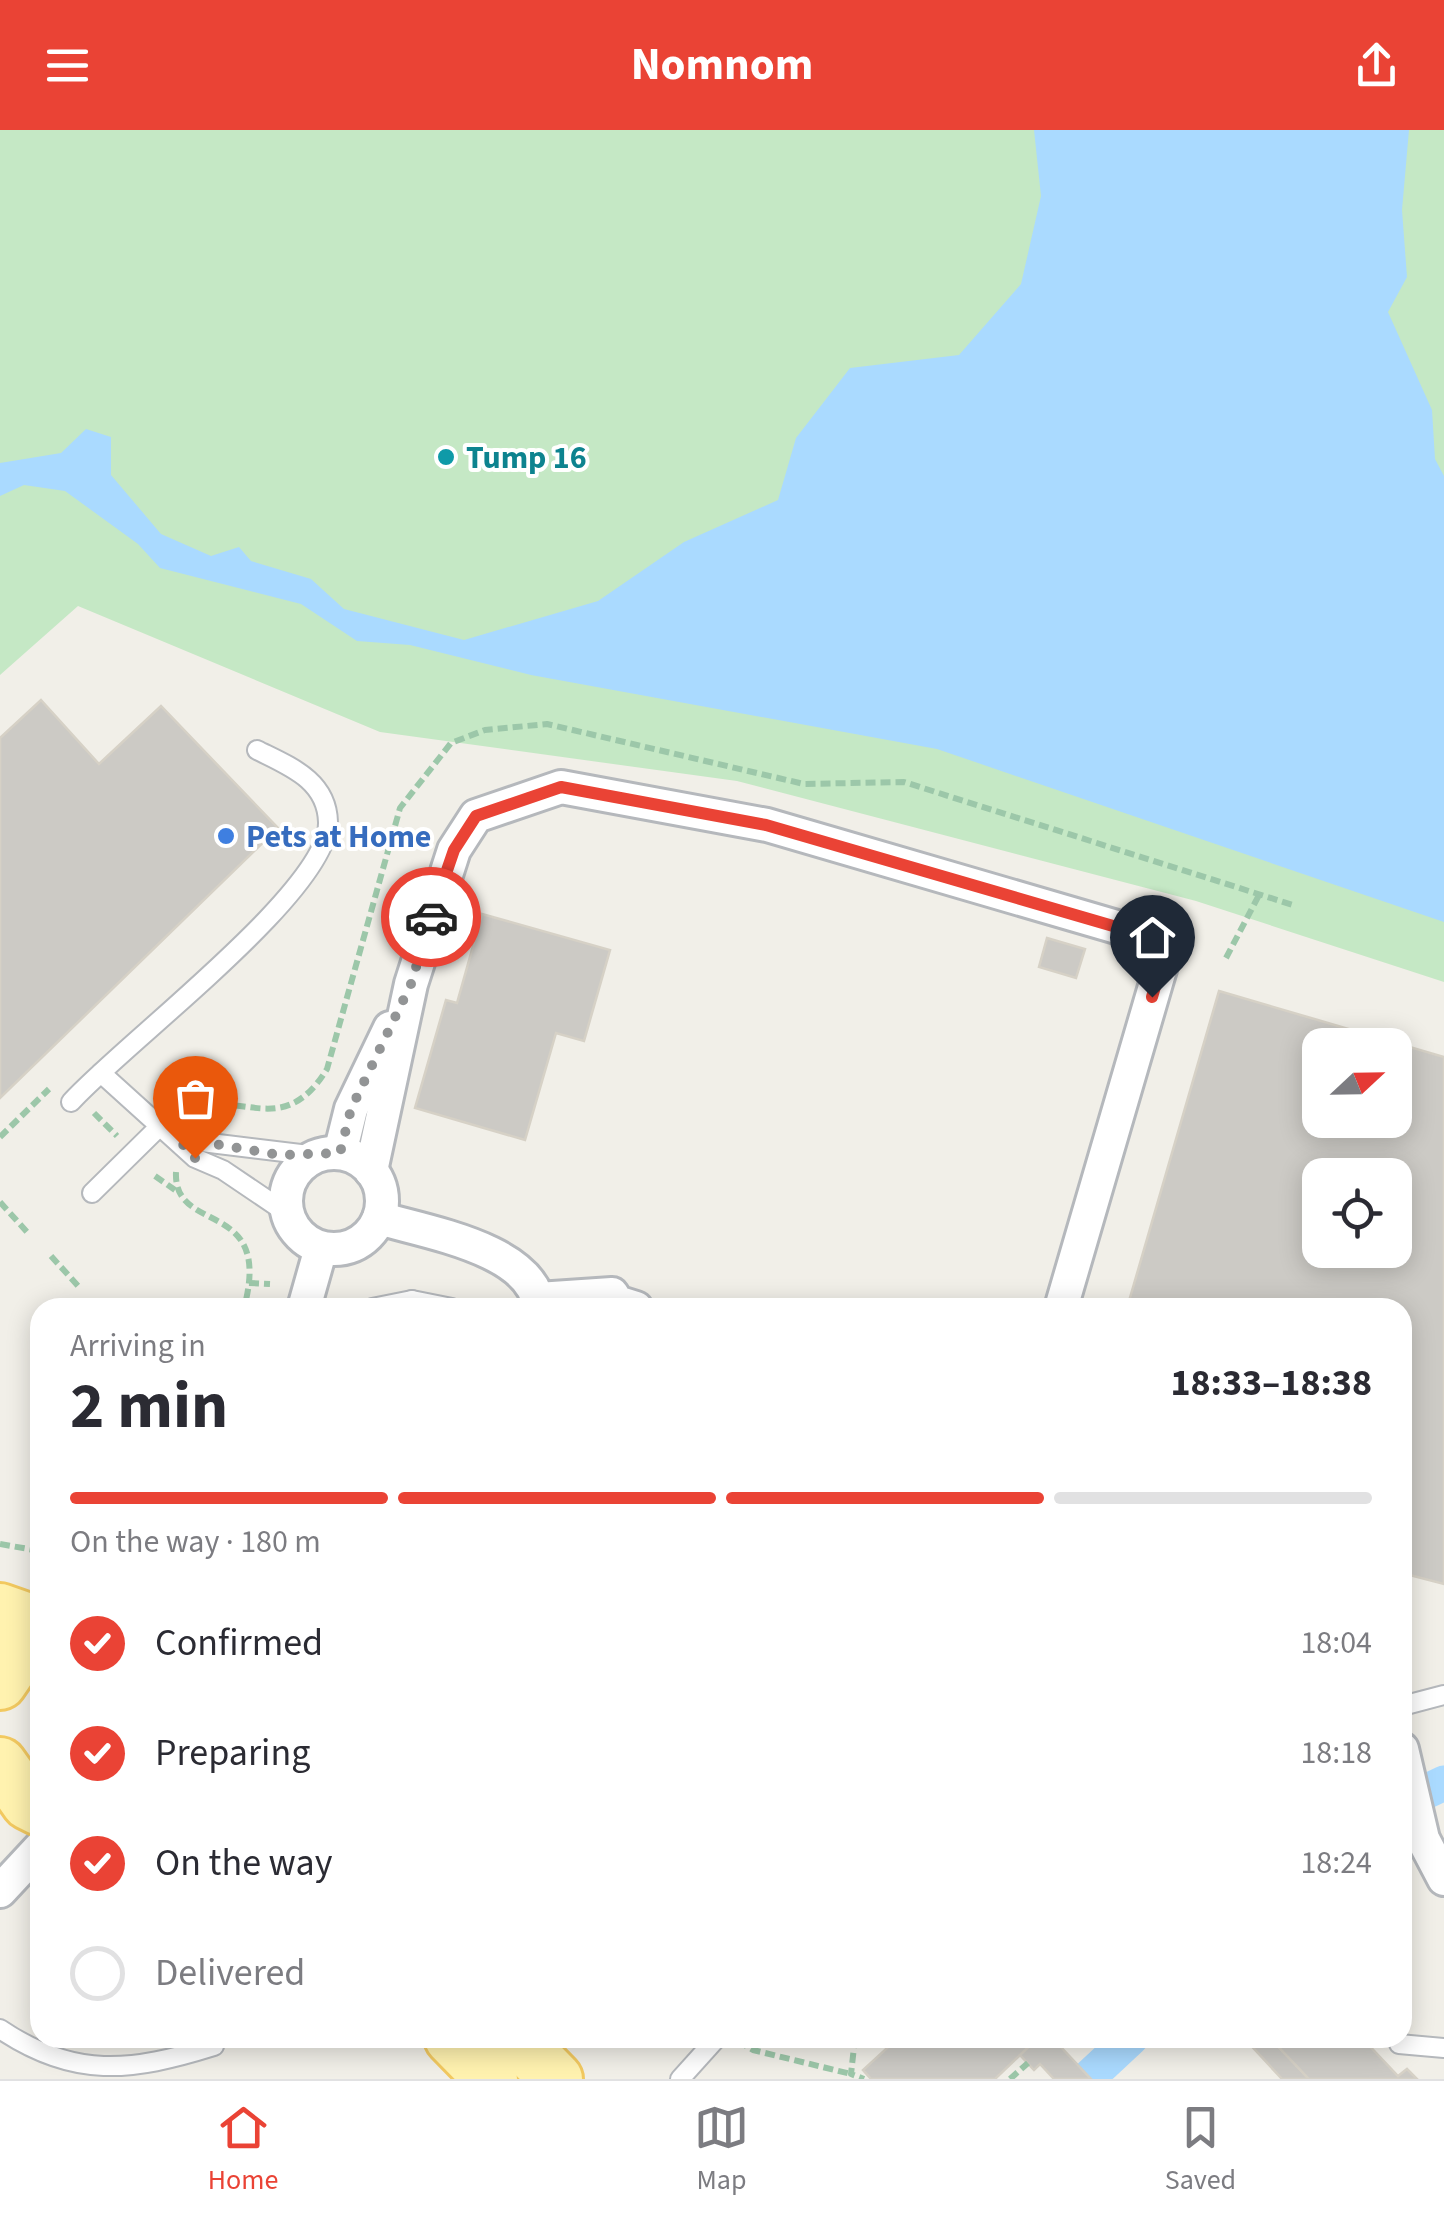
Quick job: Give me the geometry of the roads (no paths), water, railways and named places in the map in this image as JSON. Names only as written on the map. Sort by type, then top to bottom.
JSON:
[{"type":"main road","points":[[0,1610],[30,1620]]},
{"type":"main road","points":[[0,1683],[30,1644]]},
{"type":"main road","points":[[460,2048],[491,2079]]},
{"type":"main road","points":[[526,2048],[556,2079]]},
{"type":"street","points":[[411,984],[328,1155],[295,1173],[288,1185],[288,1214],[294,1229],[320,1248],[349,1248],[362,1241],[380,1218],[381,1190],[371,1171],[411,984],[454,850],[476,816],[561,787],[766,825],[1168,942],[1064,1298]]},
{"type":"street","points":[[328,1155],[371,1171]]},
{"type":"street","points":[[380,1218],[497,1255],[528,1279],[536,1298]]},
{"type":"street","points":[[307,1298],[320,1248]]},
{"type":"street","points":[[1412,1792],[1423,1839],[1444,1880]]},
{"type":"street","points":[[0,1891],[30,1859]]},
{"type":"lane","points":[[71,1102],[287,899],[318,860],[328,823],[322,795],[306,775],[257,750]]},
{"type":"lane","points":[[101,1073],[158,1128],[185,1139],[328,1155]]},
{"type":"lane","points":[[92,1194],[158,1128]]},
{"type":"lane","points":[[185,1139],[195,1158],[238,1179],[288,1214]]},
{"type":"lane","points":[[1412,1703],[1444,1695]]},
{"type":"lane","points":[[0,2029],[30,2050],[76,2067],[123,2068],[162,2062],[208,2048]]},
{"type":"lane","points":[[1412,2045],[1444,2048]]},
{"type":"lane","points":[[680,2079],[708,2048]]},
{"type":"water","points":[[1034,130],[1409,130],[1402,210],[1407,277],[1388,312],[1432,410],[1435,459],[1444,476],[1444,922],[937,749],[531,675],[410,645],[357,641],[301,604],[160,568],[138,544],[65,491],[24,485],[0,496],[0,463],[61,453],[86,429],[111,437],[111,475],[161,534],[211,556],[239,547],[251,561],[311,579],[344,609],[464,640],[598,601],[684,542],[778,500],[796,438],[850,368],[959,355],[1021,284],[1041,196]]},
{"type":"waterway","points":[[1412,1798],[1444,1783]]},
{"type":"waterway","points":[[1087,2079],[1120,2048]]},
{"type":"place","name":"Tump 16","points":[[446,457]]},
{"type":"place","name":"Pets at Home","points":[[226,836]]}]
